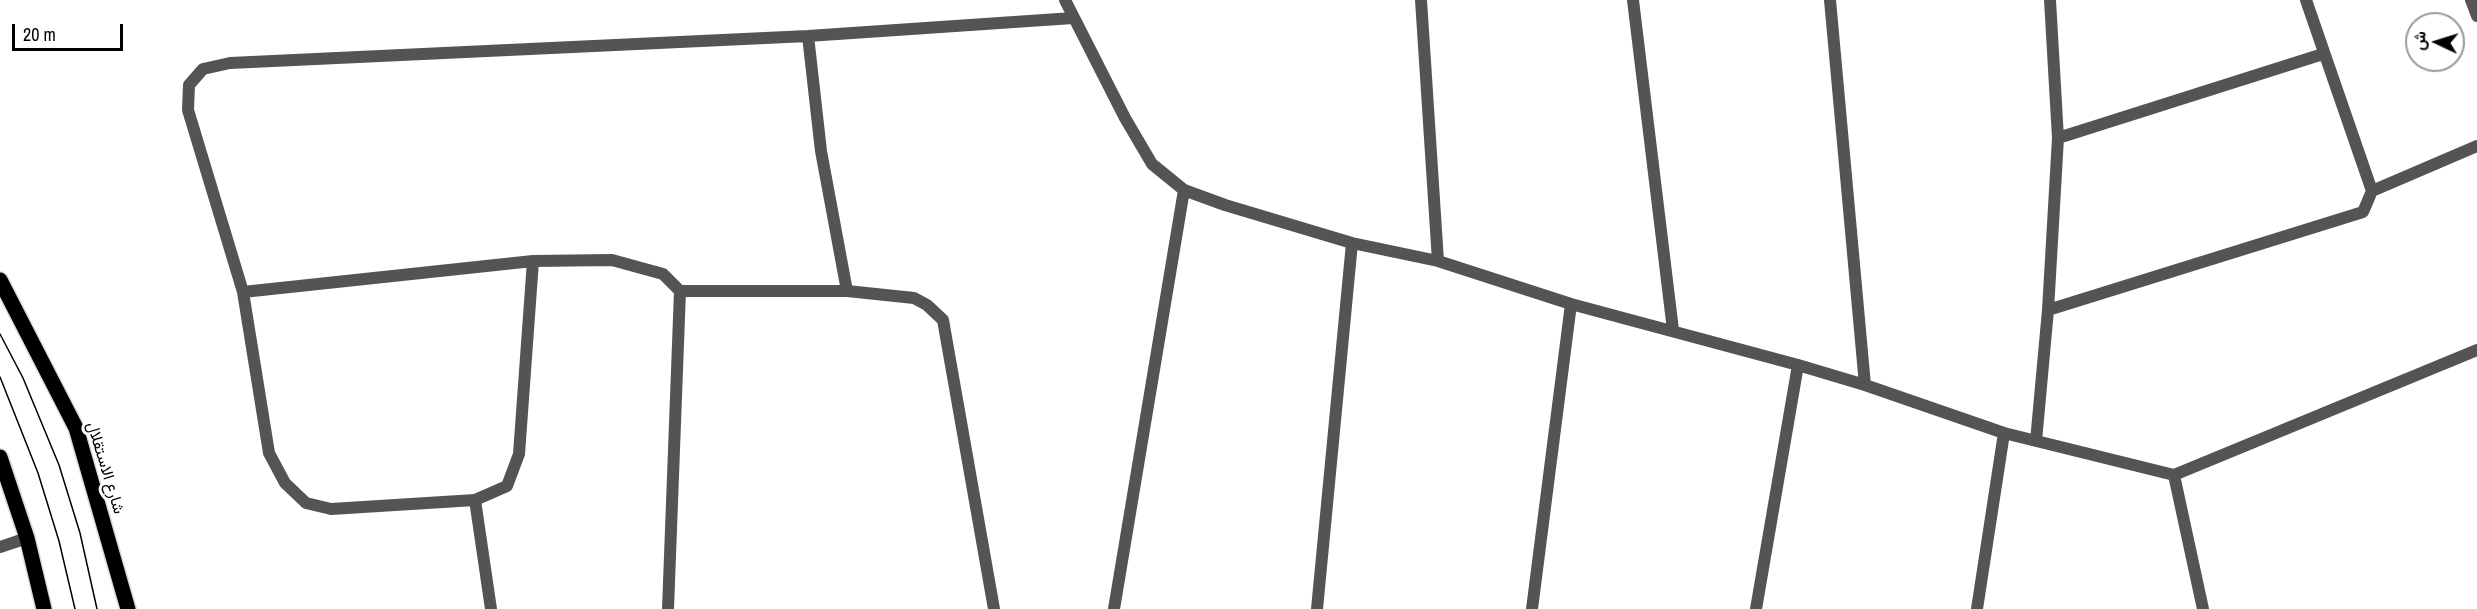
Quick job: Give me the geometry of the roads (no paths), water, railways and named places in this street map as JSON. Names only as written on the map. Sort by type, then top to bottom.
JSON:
[{"type":"main road","name":"شارع الاستقلال","points":[[0,280],[76,428],[128,609]]},
{"type":"main road","points":[[0,457],[27,538],[44,609]]},
{"type":"street","points":[[1065,0],[1152,164],[1184,190],[1224,205],[1352,243],[1438,261],[1571,304],[1798,365],[1865,385],[2004,433],[2036,441],[2174,475],[2477,351]]},
{"type":"street","points":[[1421,0],[1438,261]]},
{"type":"street","points":[[1633,0],[1673,330]]},
{"type":"street","points":[[1830,0],[1865,385]]},
{"type":"street","points":[[2036,441],[2048,310],[2058,138],[2050,0]]},
{"type":"street","points":[[2306,0],[2372,190]]},
{"type":"street","points":[[2471,0],[2477,16]]},
{"type":"street","points":[[534,261],[519,454],[507,486],[475,500],[331,509],[306,503],[285,483],[269,453],[243,291],[188,110],[189,85],[203,69],[231,63],[808,36],[1073,18]]},
{"type":"street","points":[[808,36],[821,151],[847,291]]},
{"type":"street","points":[[2058,138],[2323,54]]},
{"type":"street","points":[[2048,310],[2362,212],[2372,190],[2477,146]]},
{"type":"street","points":[[1114,609],[1184,190]]},
{"type":"street","points":[[1317,609],[1352,243]]},
{"type":"street","points":[[243,291],[534,261],[612,260],[663,273],[680,291],[669,609]]},
{"type":"street","points":[[680,291],[847,291],[914,298],[927,305],[943,320],[994,609]]},
{"type":"street","points":[[1532,609],[1571,304]]},
{"type":"street","points":[[1756,609],[1798,365]]},
{"type":"street","points":[[1977,609],[2004,433]]},
{"type":"street","points":[[2174,475],[2203,609]]},
{"type":"street","points":[[475,500],[491,609]]},
{"type":"street","points":[[0,548],[27,538]]},
{"type":"tram line","points":[[0,334],[23,378],[59,465],[80,533],[97,609]]},
{"type":"tram line","points":[[0,377],[38,473],[59,541],[75,609]]}]
